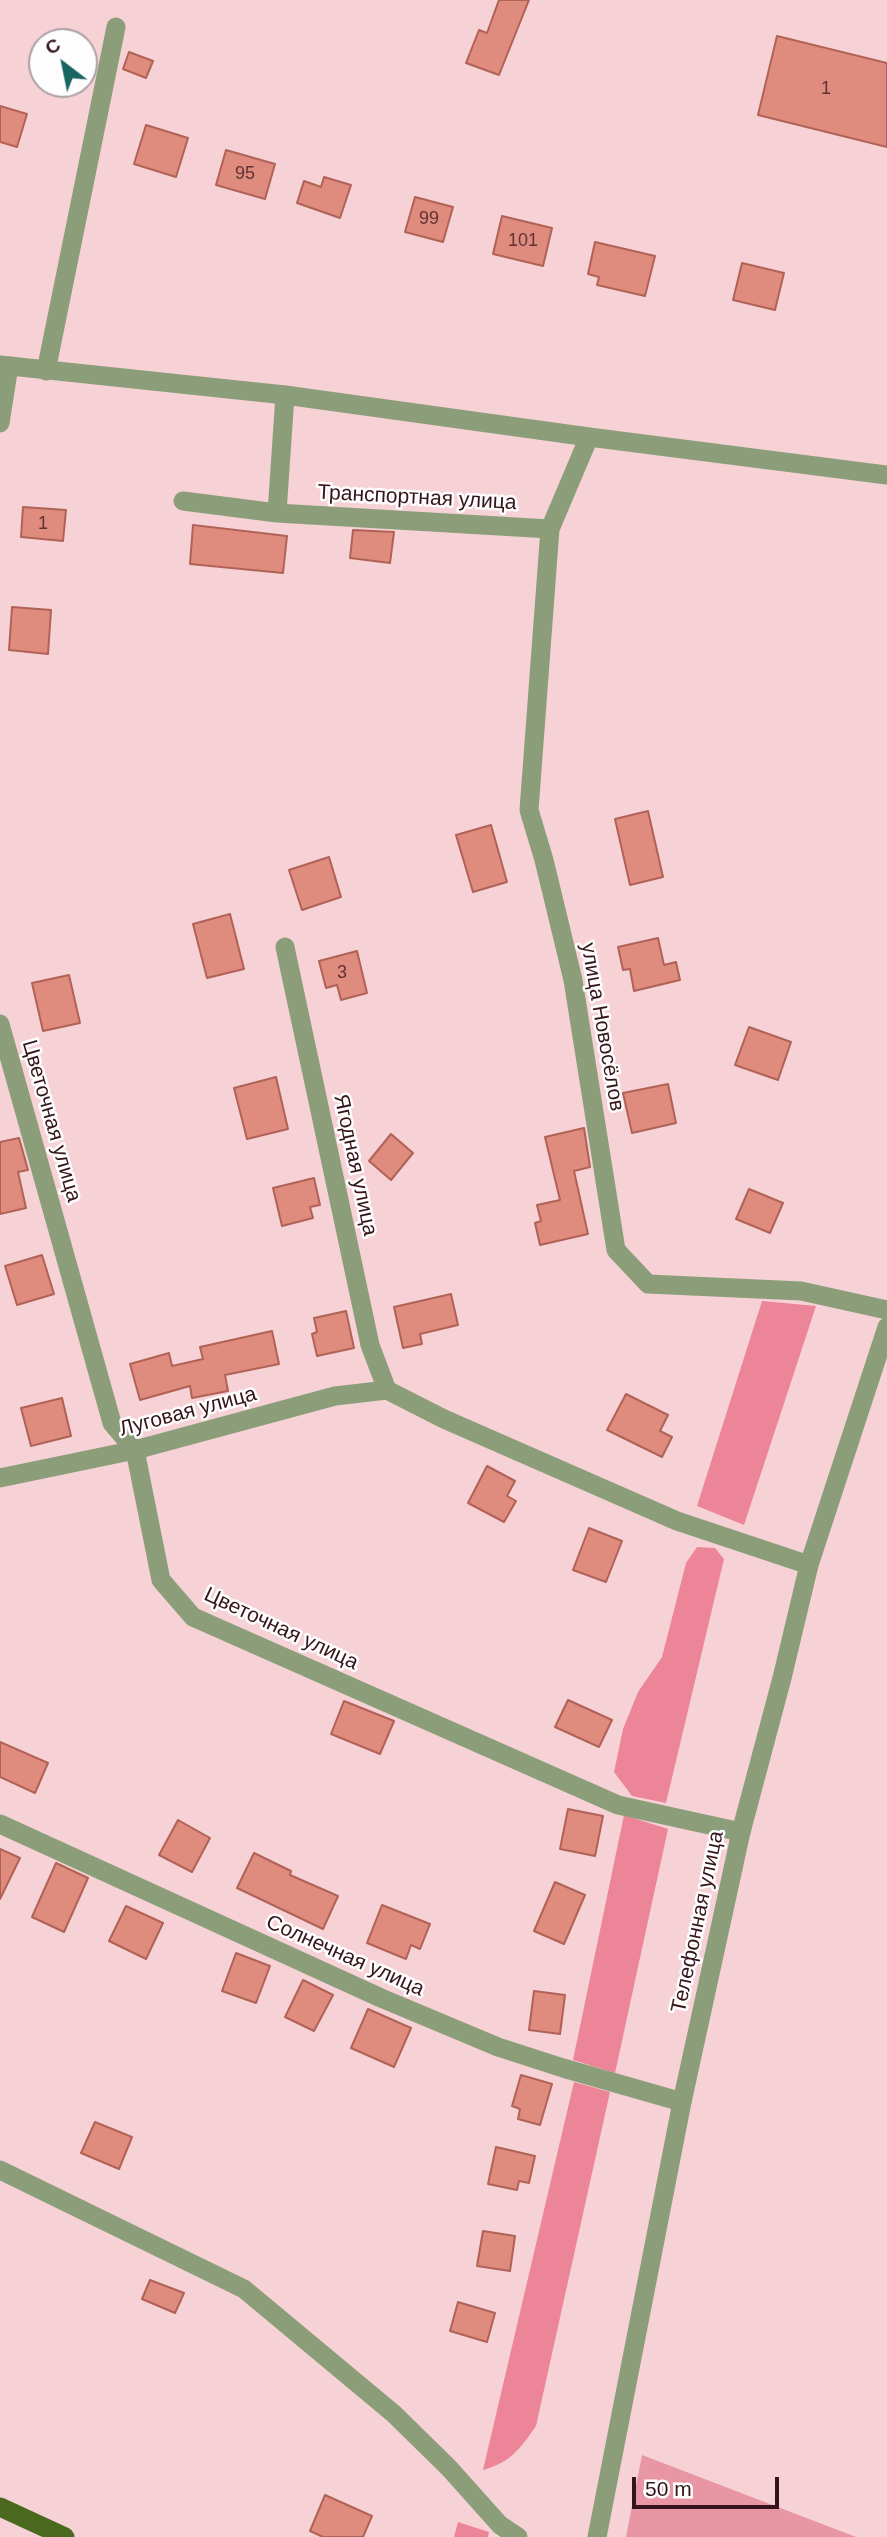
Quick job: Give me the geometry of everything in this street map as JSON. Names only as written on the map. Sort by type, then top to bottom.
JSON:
[{"type":"main road","points":[[0,2507],[65,2537]]},
{"type":"street","points":[[47,371],[116,27]]},
{"type":"street","points":[[0,423],[4,366],[285,394],[887,475]]},
{"type":"street","points":[[276,513],[285,394]]},
{"type":"street","points":[[550,529],[589,437]]},
{"type":"street","name":"Транспортная улица","points":[[183,501],[276,513],[550,529]]},
{"type":"street","name":"улица Новосёлов","points":[[550,529],[528,810],[544,860],[573,980],[616,1250],[648,1284],[801,1291],[887,1310]]},
{"type":"street","name":"Ягодная улица","points":[[285,947],[370,1345],[387,1390]]},
{"type":"street","name":"Цветочная улица","points":[[0,1024],[111,1423],[135,1450],[161,1580],[193,1617],[618,1805],[741,1832]]},
{"type":"street","name":"Телефонная улица","points":[[597,2537],[682,2102],[741,1832],[809,1564],[887,1327]]},
{"type":"street","points":[[387,1390],[444,1419],[677,1521],[809,1564]]},
{"type":"street","name":"Луговая улица","points":[[0,1478],[135,1450],[335,1396],[387,1390]]},
{"type":"street","name":"Солнечная улица","points":[[0,1824],[380,1997],[498,2047],[682,2102]]},
{"type":"street","points":[[0,2170],[244,2289],[394,2414],[449,2468],[500,2525],[517,2537]]},
{"type":"shaded area","points":[[762,1301],[816,1306],[744,1525],[697,1506]]},
{"type":"shaded area","points":[[697,1547],[715,1548],[724,1559],[666,1803],[632,1796],[614,1772],[623,1729],[638,1692],[662,1657],[686,1563]]},
{"type":"shaded area","points":[[624,1815],[668,1829],[615,2073],[573,2060]]},
{"type":"shaded area","points":[[574,2082],[610,2092],[536,2426],[514,2454],[483,2470]]},
{"type":"shaded area","points":[[642,2455],[856,2537],[626,2537]]},
{"type":"shaded area","points":[[458,2522],[489,2532],[488,2537],[454,2537]]},
{"type":"building","points":[[499,0],[529,0],[499,75],[466,63],[479,30],[487,33]]},
{"type":"building","points":[[777,36],[887,63],[887,147],[758,115]]},
{"type":"building","points":[[129,52],[153,61],[146,78],[123,69]]},
{"type":"building","points":[[0,106],[27,114],[17,147],[0,142]]},
{"type":"building","points":[[146,125],[188,138],[176,177],[134,164]]},
{"type":"building","points":[[226,150],[275,164],[265,199],[216,185]]},
{"type":"building","points":[[324,177],[351,185],[340,218],[297,203],[304,181],[321,187]]},
{"type":"building","points":[[415,197],[453,207],[443,242],[405,232]]},
{"type":"building","points":[[502,216],[552,228],[543,266],[493,254]]},
{"type":"building","points":[[595,242],[655,256],[645,296],[597,285],[599,277],[588,274]]},
{"type":"building","points":[[742,263],[784,273],[775,310],[733,300]]},
{"type":"building","points":[[23,507],[66,510],[63,541],[21,537]]},
{"type":"building","points":[[193,525],[287,536],[283,573],[190,564]]},
{"type":"building","points":[[353,530],[394,532],[390,563],[350,558]]},
{"type":"building","points":[[12,607],[51,610],[48,654],[9,650]]},
{"type":"building","points":[[648,811],[663,877],[630,885],[615,819]]},
{"type":"building","points":[[491,825],[507,882],[473,892],[456,835]]},
{"type":"building","points":[[329,857],[341,897],[302,910],[289,870]]},
{"type":"building","points":[[230,914],[244,969],[207,978],[193,924]]},
{"type":"building","points":[[658,938],[664,965],[676,962],[680,980],[634,991],[630,969],[623,970],[618,947]]},
{"type":"building","points":[[357,951],[367,993],[341,1000],[337,985],[326,988],[319,961]]},
{"type":"building","points":[[69,975],[80,1023],[43,1031],[32,983]]},
{"type":"building","points":[[749,1027],[791,1042],[778,1080],[735,1065]]},
{"type":"building","points":[[276,1077],[288,1129],[247,1139],[234,1088]]},
{"type":"building","points":[[668,1084],[676,1123],[632,1133],[623,1093]]},
{"type":"building","points":[[584,1128],[590,1167],[574,1171],[588,1234],[540,1245],[535,1223],[541,1221],[537,1205],[560,1200],[545,1137]]},
{"type":"building","points":[[391,1134],[413,1153],[391,1180],[369,1161]]},
{"type":"building","points":[[19,1138],[28,1170],[18,1172],[26,1208],[0,1214],[0,1142]]},
{"type":"building","points":[[314,1178],[320,1205],[310,1207],[313,1218],[282,1226],[273,1188]]},
{"type":"building","points":[[749,1189],[783,1203],[770,1233],[736,1219]]},
{"type":"building","points":[[42,1255],[54,1294],[17,1305],[5,1266]]},
{"type":"building","points":[[451,1294],[458,1325],[420,1334],[422,1344],[403,1348],[394,1307]]},
{"type":"building","points":[[346,1311],[354,1348],[317,1356],[312,1334],[317,1332],[314,1318]]},
{"type":"building","points":[[272,1331],[279,1364],[225,1375],[228,1391],[192,1398],[190,1386],[140,1400],[130,1364],[169,1353],[172,1366],[203,1359],[200,1347]]},
{"type":"building","points":[[626,1394],[668,1415],[660,1431],[672,1437],[662,1457],[607,1430]]},
{"type":"building","points":[[62,1398],[71,1436],[31,1446],[21,1408]]},
{"type":"building","points":[[487,1466],[515,1481],[507,1496],[516,1501],[504,1522],[468,1503]]},
{"type":"building","points":[[589,1528],[622,1541],[606,1582],[573,1570]]},
{"type":"building","points":[[568,1700],[612,1720],[599,1747],[555,1727]]},
{"type":"building","points":[[344,1701],[394,1721],[380,1754],[331,1734]]},
{"type":"building","points":[[0,1742],[48,1763],[35,1793],[0,1777]]},
{"type":"building","points":[[568,1809],[603,1816],[595,1856],[560,1849]]},
{"type":"building","points":[[178,1820],[210,1838],[192,1872],[159,1855]]},
{"type":"building","points":[[0,1849],[20,1858],[0,1899]]},
{"type":"building","points":[[254,1853],[291,1871],[290,1875],[338,1896],[323,1929],[237,1888]]},
{"type":"building","points":[[56,1863],[88,1878],[64,1932],[32,1917]]},
{"type":"building","points":[[555,1882],[585,1895],[564,1944],[534,1931]]},
{"type":"building","points":[[382,1905],[430,1924],[420,1949],[411,1945],[406,1959],[367,1943]]},
{"type":"building","points":[[126,1906],[163,1923],[146,1959],[109,1941]]},
{"type":"building","points":[[236,1953],[270,1966],[256,2003],[222,1991]]},
{"type":"building","points":[[303,1980],[333,1995],[314,2031],[285,2017]]},
{"type":"building","points":[[534,1991],[565,1995],[560,2034],[529,2030]]},
{"type":"building","points":[[368,2009],[411,2028],[394,2067],[351,2048]]},
{"type":"building","points":[[521,2075],[552,2084],[540,2125],[518,2119],[520,2109],[512,2106]]},
{"type":"building","points":[[95,2122],[132,2137],[119,2169],[81,2153]]},
{"type":"building","points":[[496,2147],[535,2156],[529,2183],[519,2181],[517,2190],[488,2184]]},
{"type":"building","points":[[483,2231],[515,2236],[510,2271],[477,2266]]},
{"type":"building","points":[[150,2280],[184,2293],[175,2313],[142,2299]]},
{"type":"building","points":[[458,2302],[495,2313],[487,2342],[450,2331]]},
{"type":"building","points":[[325,2495],[372,2516],[363,2537],[323,2537],[310,2531]]}]
